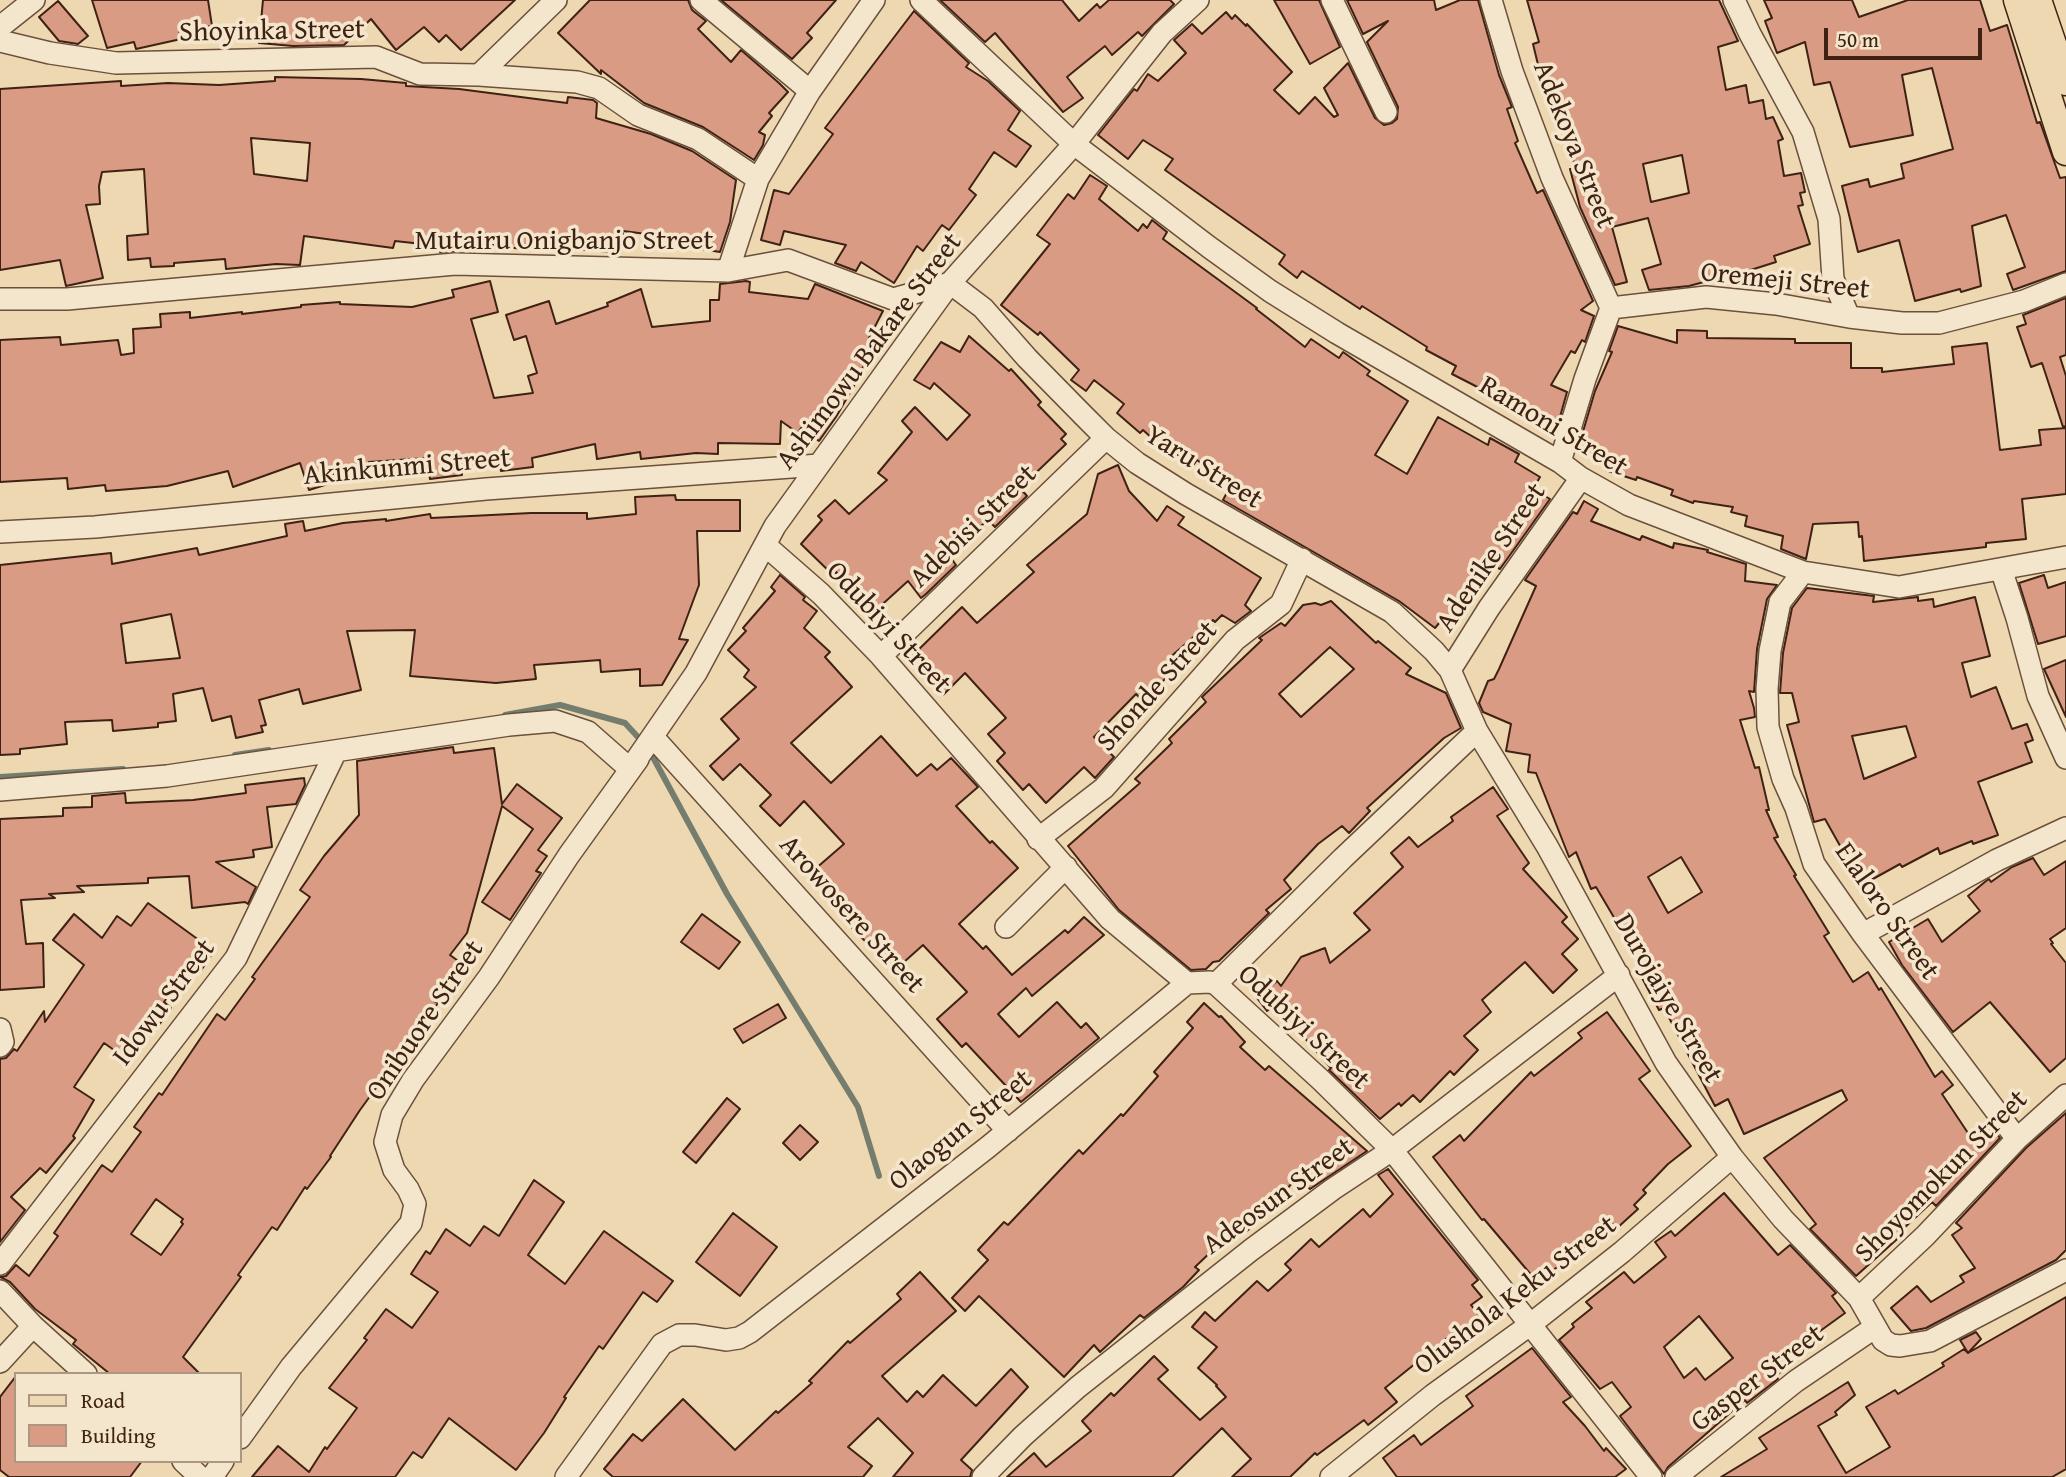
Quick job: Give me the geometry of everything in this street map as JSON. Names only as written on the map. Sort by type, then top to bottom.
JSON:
[{"type":"main road","points":[[2017,0],[2066,152]]},
{"type":"main road","points":[[2050,12],[2066,82]]},
{"type":"street","points":[[0,27],[34,0]]},
{"type":"street","points":[[478,75],[556,0]]},
{"type":"street","points":[[701,0],[810,91]]},
{"type":"street","points":[[728,271],[758,179],[810,91],[874,0]]},
{"type":"street","name":"Ramoni Street","points":[[921,0],[1074,144],[1270,291],[1337,333],[1560,461],[1581,478],[1629,505],[1803,572],[1899,587],[2066,557]]},
{"type":"street","name":"Ashimowu Bakare Street","points":[[653,737],[696,674],[775,526],[950,283],[1074,144],[1162,33],[1198,0]]},
{"type":"street","points":[[1332,0],[1386,112]]},
{"type":"street","name":"Adekoya Street","points":[[1491,0],[1512,71],[1552,178],[1611,308]]},
{"type":"street","points":[[1734,0],[1803,132],[1829,219],[1833,279],[1849,317]]},
{"type":"street","name":"Shoyinka Street","points":[[0,41],[50,53],[116,63],[376,57],[420,74],[577,82],[599,88],[638,115],[698,139],[758,179]]},
{"type":"street","name":"Mutairu Onigbanjo Street","points":[[0,299],[67,299],[455,264],[728,271],[788,260],[893,299],[950,283]]},
{"type":"street","name":"Yaru Street","points":[[950,283],[983,308],[1027,358],[1106,438],[1137,463],[1392,612],[1450,670]]},
{"type":"street","name":"Oremeji Street","points":[[1611,308],[1706,297],[1776,304],[1902,323],[1939,323],[2024,301],[2066,284]]},
{"type":"street","points":[[1560,461],[1585,379],[1611,308]]},
{"type":"street","name":"Adebisi Street","points":[[881,656],[1106,438]]},
{"type":"street","name":"Akinkunmi Street","points":[[0,533],[95,527],[486,489],[819,465]]},
{"type":"street","name":"Adenike Street","points":[[1450,670],[1489,608],[1581,478]]},
{"type":"street","name":"Odubiyi Street","points":[[765,545],[821,594],[881,656],[1110,919],[1187,984],[1216,984],[1322,1081],[1392,1150],[1651,1477]]},
{"type":"street","name":"Shonde Street","points":[[1038,839],[1104,788],[1235,640],[1281,604],[1302,559]]},
{"type":"street","points":[[2001,569],[2038,695],[2066,758]]},
{"type":"street","name":"Elaloro Street","points":[[1803,572],[1780,602],[1770,651],[1768,727],[1783,779],[1796,808],[1814,864],[1863,934],[2017,1139]]},
{"type":"street","name":"Durojaiye Street","points":[[1450,670],[1478,731],[1547,846],[1666,1063],[1732,1157],[1783,1219],[1858,1298],[1874,1328]]},
{"type":"street","points":[[0,790],[167,776],[555,721],[588,732],[634,764]]},
{"type":"street","points":[[1216,984],[1343,858],[1478,731]]},
{"type":"street","name":"Onibuore Street","points":[[242,1435],[291,1367],[411,1223],[415,1203],[394,1170],[385,1142],[392,1115],[413,1080],[489,977],[569,855],[653,737]]},
{"type":"street","name":"Arowosere Street","points":[[653,737],[1008,1131]]},
{"type":"street","name":"Idowu Street","points":[[0,1264],[236,958],[336,751]]},
{"type":"street","points":[[1863,934],[1997,860],[2066,828]]},
{"type":"street","points":[[1006,927],[1066,867]]},
{"type":"street","name":"Adeosun Street","points":[[983,1477],[1023,1436],[1078,1387],[1251,1250],[1333,1189],[1392,1150],[1619,975]]},
{"type":"street","name":"Olaogun Street","points":[[566,1477],[662,1344],[679,1335],[726,1340],[739,1338],[1008,1131],[1187,984]]},
{"type":"street","points":[[0,1029],[3,1042],[0,1046]]},
{"type":"street","name":"Shoyomokun Street","points":[[1858,1298],[1925,1236],[2017,1139],[2066,1095]]},
{"type":"street","name":"Olushola Keku Street","points":[[1331,1477],[1433,1395],[1531,1324],[1622,1252],[1732,1157]]},
{"type":"street","points":[[1874,1328],[1883,1340],[1891,1345],[1912,1345],[1930,1341],[2066,1270]]},
{"type":"street","points":[[0,1291],[33,1326],[84,1372]]},
{"type":"street","points":[[0,1362],[33,1326]]},
{"type":"street","name":"Gasper Street","points":[[1676,1477],[1796,1381],[1874,1328]]},
{"type":"street","points":[[185,1463],[200,1477]]},
{"type":"building","points":[[92,0],[208,0],[212,26],[179,30],[181,39],[136,49],[134,42],[107,48]]},
{"type":"building","points":[[263,0],[515,0],[461,50],[446,35],[439,42],[424,27],[396,50],[371,19],[344,45],[293,46],[259,43]]},
{"type":"building","points":[[590,0],[688,0],[692,10],[706,21],[698,29],[731,62],[741,50],[779,83],[788,92],[769,113],[772,116],[759,132],[765,135],[763,145],[754,160],[703,127],[644,103],[601,70],[601,74],[558,33]]},
{"type":"building","points":[[721,0],[836,0],[807,33],[812,38],[792,59]]},
{"type":"building","points":[[940,0],[1062,0],[1079,21],[1097,4],[1100,8],[1109,0],[1170,0],[1174,4],[1142,36],[1138,32],[1112,55],[1105,46],[1067,77],[1083,98],[1063,112],[995,33],[985,42]]},
{"type":"building","points":[[1274,0],[1319,0],[1340,47],[1310,64]]},
{"type":"building","points":[[1347,0],[1434,0],[1436,10],[1460,0],[1478,0],[1499,75],[1512,107],[1507,109],[1518,141],[1515,143],[1537,193],[1543,190],[1593,301],[1581,310],[1594,316],[1585,342],[1582,340],[1575,353],[1571,351],[1551,385],[1567,392],[1556,431],[1452,374],[1456,366],[1426,350],[1427,347],[1362,306],[1360,309],[1302,271],[1297,278],[1279,264],[1285,255],[1165,170],[1173,159],[1143,140],[1128,159],[1098,135],[1134,89],[1137,91],[1148,74],[1158,81],[1186,53],[1174,40],[1192,24],[1202,34],[1226,12],[1232,19],[1235,15],[1246,26],[1247,24],[1292,72],[1274,90],[1299,114],[1315,97],[1334,117],[1338,115],[1324,88],[1348,63],[1375,118],[1384,125],[1392,123],[1397,119],[1398,107],[1367,42],[1388,21],[1363,34]]},
{"type":"building","points":[[1527,0],[1719,0],[1738,41],[1718,47],[1726,90],[1746,85],[1749,103],[1763,100],[1766,119],[1773,117],[1783,139],[1778,141],[1784,176],[1801,173],[1805,192],[1800,193],[1803,205],[1798,206],[1810,244],[1774,256],[1776,262],[1738,274],[1689,286],[1649,290],[1642,270],[1661,264],[1648,218],[1612,227],[1627,282],[1615,285],[1580,207],[1570,169],[1575,169],[1566,120],[1558,122],[1546,76],[1541,77],[1533,44],[1539,42]],"holes":[[[1682,155],[1689,193],[1651,202],[1643,164]]]},
{"type":"building","points":[[1764,0],[1852,0],[1859,17],[1908,0],[1980,0],[1990,31],[2007,25],[2037,123],[2040,122],[2060,178],[2066,177],[2066,271],[2013,290],[2007,274],[2025,267],[2006,215],[1972,226],[1981,286],[1961,292],[1960,289],[1915,301],[1899,240],[1858,252],[1842,186],[1868,179],[1870,187],[1904,178],[1901,164],[1953,149],[1932,68],[1902,75],[1913,135],[1850,147],[1830,82],[1814,85],[1805,42],[1777,53],[1765,21],[1772,18]]},
{"type":"building","points":[[58,1],[88,36],[78,44],[59,41],[39,17]]},
{"type":"building","points":[[914,11],[969,63],[966,67],[988,81],[1020,111],[1008,130],[1031,146],[1016,167],[994,152],[969,189],[976,195],[949,230],[942,225],[923,251],[917,246],[894,283],[861,262],[856,271],[835,263],[846,245],[784,231],[780,245],[761,240],[774,190],[789,194],[833,134],[825,128]]},
{"type":"building","points":[[275,77],[361,79],[567,103],[568,97],[593,100],[597,103],[596,118],[651,134],[692,151],[736,180],[730,222],[720,252],[684,246],[685,239],[623,231],[621,253],[522,244],[522,249],[492,245],[458,246],[458,251],[440,252],[440,246],[395,241],[393,248],[304,236],[300,265],[276,264],[226,269],[225,259],[151,267],[150,258],[128,260],[127,236],[148,234],[144,169],[102,172],[99,186],[100,204],[86,205],[103,278],[66,286],[60,260],[0,270],[0,89],[121,81],[121,86],[168,83],[219,85],[275,81]],"holes":[[[251,138],[310,143],[307,181],[254,174]]]},
{"type":"building","points":[[1090,175],[1107,186],[1099,199],[1138,231],[1143,224],[1147,228],[1152,220],[1167,232],[1163,239],[1305,347],[1311,339],[1339,358],[1343,352],[1370,371],[1367,375],[1408,401],[1375,455],[1407,474],[1438,417],[1488,445],[1490,438],[1519,454],[1515,462],[1540,477],[1533,489],[1550,499],[1500,569],[1492,565],[1447,627],[1440,622],[1435,628],[1399,601],[1223,500],[1231,485],[1197,460],[1192,467],[1156,436],[1153,439],[1143,430],[1140,433],[1117,413],[1124,404],[1094,380],[1086,391],[1071,380],[1079,370],[1040,332],[1038,335],[1001,305],[1050,244],[1037,235],[1068,194],[1074,199]]},
{"type":"building","points":[[490,281],[498,312],[471,319],[494,398],[533,393],[528,376],[537,373],[526,336],[514,340],[506,315],[549,301],[556,324],[608,306],[607,303],[641,289],[652,327],[710,321],[710,300],[719,300],[720,284],[746,281],[750,282],[749,292],[808,299],[815,284],[883,311],[869,338],[878,344],[819,441],[801,428],[798,433],[781,421],[780,444],[718,443],[718,454],[696,453],[641,459],[640,452],[597,459],[595,444],[532,458],[533,467],[501,471],[499,461],[461,468],[462,475],[430,479],[427,458],[369,462],[370,466],[328,475],[331,483],[309,490],[300,463],[233,487],[228,471],[167,486],[106,491],[105,485],[68,489],[67,478],[0,482],[0,340],[60,337],[61,345],[118,340],[121,355],[134,353],[133,329],[161,327],[160,314],[190,312],[190,318],[340,302],[412,307],[454,297],[452,290]]},
{"type":"building","points":[[2066,298],[2066,355],[2060,357],[2066,376],[2066,426],[2063,427],[2042,363],[2031,367],[2017,327],[2026,324],[2023,315]]},
{"type":"building","points":[[1618,326],[1677,343],[1677,330],[1707,331],[1707,338],[1851,343],[1851,368],[1882,368],[1882,372],[1954,364],[1952,347],[1987,343],[2000,450],[2041,445],[2039,430],[2066,428],[2066,494],[2022,499],[2026,539],[1986,543],[1986,547],[1864,561],[1858,522],[1813,524],[1806,559],[1781,549],[1783,536],[1745,526],[1747,516],[1731,512],[1733,507],[1693,503],[1671,495],[1673,490],[1637,477],[1636,480],[1605,470],[1608,463],[1579,445],[1595,391],[1612,352],[1609,351]]},
{"type":"building","points":[[969,336],[1009,371],[1011,369],[1041,402],[1038,405],[1066,434],[1061,439],[1066,444],[1020,488],[1027,496],[995,527],[988,520],[948,554],[956,565],[926,594],[921,598],[908,581],[875,611],[836,572],[833,575],[801,544],[822,520],[818,516],[835,500],[849,514],[887,480],[878,473],[912,432],[902,421],[915,407],[947,440],[970,415],[934,383],[930,389],[914,380],[941,342],[960,352]]},
{"type":"building","points":[[1118,465],[1129,491],[1157,521],[1167,506],[1184,517],[1178,525],[1261,578],[1245,605],[1251,611],[1235,623],[1222,615],[1215,622],[1213,620],[1167,660],[1176,669],[1142,700],[1136,694],[1094,737],[1114,757],[1095,778],[1084,767],[1046,803],[1029,784],[1023,790],[997,761],[1005,753],[988,734],[1006,718],[965,673],[943,695],[909,659],[962,607],[977,623],[1034,572],[1027,565],[1087,514],[1098,474]]},
{"type":"building","points":[[675,495],[676,500],[740,500],[740,531],[697,531],[699,585],[679,639],[688,640],[662,685],[640,686],[640,669],[601,672],[600,660],[534,665],[536,679],[496,683],[410,676],[415,630],[347,631],[361,690],[303,704],[299,689],[259,700],[266,725],[261,726],[263,732],[236,738],[231,716],[212,721],[203,688],[173,694],[176,721],[158,723],[158,727],[113,731],[112,720],[65,722],[67,744],[20,749],[20,754],[0,755],[0,565],[111,553],[112,564],[197,548],[199,555],[287,536],[285,524],[303,521],[305,531],[343,523],[386,521],[430,514],[431,518],[587,513],[587,519],[636,514],[635,497]],"holes":[[[171,614],[180,658],[126,663],[121,624]]]},
{"type":"building","points":[[1584,501],[1598,509],[1591,521],[1640,540],[1642,536],[1673,548],[1674,543],[1708,550],[1707,552],[1746,564],[1745,581],[1777,585],[1767,599],[1757,649],[1754,692],[1749,691],[1755,717],[1740,720],[1755,768],[1759,767],[1769,810],[1766,810],[1778,837],[1774,838],[1829,933],[1824,936],[1853,982],[1868,972],[1879,990],[1881,988],[1935,1077],[1942,1071],[1953,1085],[1942,1094],[1972,1139],[1988,1123],[2000,1138],[1936,1206],[1932,1202],[1903,1229],[1905,1232],[1856,1276],[1810,1229],[1816,1224],[1764,1158],[1847,1100],[1842,1090],[1744,1134],[1728,1099],[1715,1106],[1664,1008],[1659,1010],[1641,976],[1645,974],[1622,931],[1596,887],[1591,889],[1576,852],[1569,857],[1536,773],[1528,772],[1530,755],[1506,751],[1511,724],[1483,712],[1479,703],[1488,681],[1494,679],[1499,669],[1536,586],[1525,580],[1573,512],[1577,514]],"holes":[[[1681,857],[1702,892],[1668,913],[1648,877]]]},
{"type":"building","points":[[780,575],[817,611],[804,628],[830,652],[825,657],[852,687],[791,743],[831,783],[881,736],[917,776],[931,764],[937,770],[951,758],[978,787],[956,806],[990,843],[992,841],[1018,868],[959,924],[983,949],[986,946],[1012,975],[1065,930],[1068,933],[1084,917],[1104,935],[1032,996],[1026,988],[998,1014],[1019,1037],[1057,1002],[1081,1028],[1086,1023],[1099,1038],[1021,1102],[966,1043],[962,1047],[937,1019],[967,992],[923,945],[894,971],[838,913],[845,906],[814,870],[844,844],[804,801],[780,826],[760,806],[771,795],[740,764],[723,780],[710,766],[739,739],[721,719],[756,687],[744,677],[749,670],[728,650],[746,631],[743,628],[775,591],[771,587]]},
{"type":"building","points":[[2044,575],[2048,588],[2066,582],[2066,636],[2038,644],[2019,583]]},
{"type":"building","points":[[1807,588],[1874,596],[1873,602],[1918,597],[1918,601],[1933,599],[1934,607],[1975,597],[1990,656],[1962,663],[1971,697],[1996,687],[2012,729],[2027,724],[2033,740],[2025,743],[2032,762],[1978,782],[1998,835],[1973,844],[1972,841],[1940,854],[1938,848],[1902,867],[1900,864],[1862,885],[1825,819],[1814,822],[1787,725],[1799,722],[1792,693],[1780,693],[1783,653],[1792,608]],"holes":[[[1906,726],[1916,757],[1864,779],[1852,736]]]},
{"type":"building","points":[[1331,601],[1376,643],[1378,641],[1411,668],[1406,674],[1446,693],[1461,728],[1444,738],[1367,808],[1370,811],[1349,833],[1342,826],[1318,844],[1284,880],[1291,889],[1266,910],[1269,913],[1219,961],[1213,962],[1206,969],[1191,970],[1119,910],[1068,846],[1140,783],[1135,779],[1172,743],[1169,739],[1206,702],[1202,697],[1262,640],[1259,638],[1281,623],[1285,626],[1303,605],[1321,605]],"holes":[[[1330,647],[1354,669],[1301,717],[1279,694]]]},
{"type":"building","points":[[2066,660],[2066,717],[2044,669]]},
{"type":"building","points":[[453,747],[454,753],[494,748],[502,804],[517,784],[562,818],[538,850],[547,856],[536,871],[541,873],[510,920],[482,902],[533,829],[502,806],[467,933],[450,955],[461,963],[434,1001],[438,1003],[360,1110],[331,1157],[307,1189],[305,1187],[277,1230],[272,1227],[238,1275],[241,1277],[183,1357],[198,1372],[108,1372],[73,1344],[76,1340],[35,1309],[10,1282],[0,1277],[6,1276],[16,1265],[29,1276],[58,1236],[54,1233],[102,1165],[112,1172],[141,1132],[134,1127],[159,1093],[162,1095],[217,1014],[225,1020],[255,979],[252,977],[310,897],[300,890],[324,856],[359,815],[357,761]],"holes":[[[156,1199],[183,1219],[183,1224],[161,1255],[131,1234]]]},
{"type":"building","points":[[304,778],[305,785],[296,804],[267,807],[272,847],[253,850],[254,857],[216,862],[256,887],[248,904],[245,902],[192,908],[189,876],[148,878],[148,883],[77,886],[84,892],[49,894],[55,898],[21,900],[26,944],[43,943],[44,987],[0,990],[0,819],[63,816],[63,808],[92,807],[92,796],[125,793],[126,803],[193,800],[246,793],[245,785]]},
{"type":"building","points":[[1493,787],[1508,809],[1497,816],[1529,863],[1523,869],[1567,917],[1562,922],[1578,939],[1562,954],[1577,970],[1553,993],[1525,962],[1482,1000],[1491,1012],[1464,1036],[1478,1050],[1454,1075],[1450,1071],[1420,1102],[1413,1095],[1380,1119],[1329,1070],[1331,1068],[1275,1004],[1267,1011],[1257,998],[1277,981],[1281,986],[1301,957],[1325,948],[1330,963],[1370,930],[1354,913],[1403,867],[1391,853],[1409,837],[1418,847],[1453,821],[1451,817]]},
{"type":"building","points":[[2033,858],[2044,875],[2066,861],[2066,928],[2050,939],[2066,963],[2066,1058],[2050,1072],[1990,1002],[1953,1032],[1902,965],[1889,942],[1928,919],[1942,942],[1980,911],[1968,896],[1989,879],[1991,882],[2012,867]]},
{"type":"building","points":[[148,903],[214,951],[200,972],[191,965],[164,1002],[171,1008],[159,1025],[151,1019],[124,1057],[104,1043],[74,1087],[94,1100],[73,1136],[75,1138],[46,1173],[40,1168],[11,1197],[25,1210],[0,1242],[0,1059],[6,1058],[14,1049],[17,1051],[44,1011],[45,1022],[84,965],[53,940],[74,914],[102,938],[117,916],[131,926]]},
{"type":"building","points":[[702,914],[740,942],[719,969],[681,942]]},
{"type":"building","points":[[1204,1003],[1221,1016],[1245,1042],[1240,1047],[1265,1070],[1269,1066],[1367,1151],[1310,1189],[1296,1178],[1265,1216],[1242,1235],[1236,1228],[1195,1267],[1199,1270],[1183,1287],[1144,1318],[1140,1315],[1100,1352],[1094,1345],[1064,1377],[979,1296],[965,1311],[952,1298],[988,1260],[978,1250],[1004,1222],[1008,1225],[1079,1150],[1083,1154],[1121,1114],[1123,1116],[1158,1076],[1154,1072],[1193,1028],[1187,1022]]},
{"type":"building","points":[[778,1004],[786,1018],[743,1043],[734,1029]]},
{"type":"building","points":[[1607,1012],[1650,1071],[1639,1079],[1691,1146],[1668,1164],[1643,1190],[1646,1193],[1634,1205],[1638,1209],[1616,1229],[1612,1223],[1577,1256],[1574,1253],[1538,1283],[1484,1219],[1482,1220],[1433,1157],[1460,1135],[1464,1141],[1531,1072],[1534,1076],[1582,1038],[1578,1033]]},
{"type":"building","points":[[727,1098],[740,1109],[696,1163],[683,1152]]},
{"type":"building","points":[[2066,1113],[2066,1250],[2056,1260],[1926,1328],[1911,1331],[1891,1308],[1917,1286],[1931,1302],[1964,1282],[1960,1276],[1975,1268],[1952,1235],[1962,1228],[1956,1223],[2026,1148]]},
{"type":"building","points":[[800,1125],[818,1142],[800,1160],[783,1143]]},
{"type":"building","points":[[1388,1169],[1478,1280],[1472,1285],[1482,1297],[1471,1305],[1488,1327],[1467,1344],[1457,1330],[1385,1388],[1397,1402],[1368,1425],[1364,1420],[1317,1455],[1315,1453],[1290,1477],[1232,1477],[1251,1459],[1222,1428],[1172,1477],[1007,1477],[1034,1453],[1046,1467],[1091,1431],[1082,1421],[1111,1393],[1114,1396],[1154,1356],[1168,1370],[1158,1379],[1200,1420],[1226,1397],[1198,1368],[1217,1347],[1192,1327],[1205,1312],[1215,1321],[1257,1281],[1268,1291],[1291,1270],[1285,1264],[1311,1239],[1319,1247],[1363,1209],[1370,1217],[1393,1194],[1378,1175]]},
{"type":"building","points":[[534,1180],[564,1202],[528,1255],[565,1284],[604,1231],[673,1281],[657,1302],[643,1292],[603,1349],[599,1346],[564,1397],[566,1398],[544,1433],[516,1470],[449,1418],[422,1458],[413,1452],[395,1477],[252,1477],[278,1446],[309,1472],[325,1447],[327,1449],[357,1408],[329,1388],[367,1340],[364,1338],[386,1309],[412,1328],[438,1292],[411,1274],[426,1251],[430,1254],[446,1229],[470,1246],[484,1226],[499,1236]]},
{"type":"building","points":[[1724,1193],[1778,1255],[1790,1245],[1836,1293],[1832,1296],[1845,1313],[1805,1342],[1809,1347],[1776,1376],[1778,1379],[1747,1403],[1745,1400],[1668,1467],[1664,1474],[1620,1416],[1631,1407],[1612,1382],[1600,1389],[1559,1340],[1574,1327],[1572,1324],[1592,1308],[1586,1302],[1624,1272],[1634,1283],[1666,1257],[1655,1242],[1671,1231],[1675,1236]],"holes":[[[1699,1316],[1733,1358],[1705,1380],[1696,1368],[1684,1378],[1664,1347]]]},
{"type":"building","points":[[733,1213],[777,1247],[740,1296],[696,1262]]},
{"type":"building","points":[[920,1272],[956,1311],[882,1376],[907,1402],[917,1391],[923,1397],[943,1375],[976,1406],[1011,1369],[1028,1387],[961,1460],[972,1470],[970,1477],[893,1477],[913,1453],[878,1418],[848,1447],[872,1466],[863,1477],[613,1477],[604,1469],[633,1434],[642,1441],[683,1399],[735,1450],[776,1411],[778,1413],[812,1383],[809,1381],[848,1341],[850,1343],[901,1299],[897,1294]]},
{"type":"building","points":[[2066,1297],[2066,1469],[2052,1477],[1721,1477],[1767,1449],[1759,1438],[1848,1382],[1855,1395],[1835,1412],[1837,1415],[1818,1426],[1846,1473],[1890,1447],[1866,1407],[1895,1390],[1898,1394],[1944,1366],[1942,1363],[1964,1349],[1968,1353]]},
{"type":"building","points":[[1976,1332],[1981,1339],[1968,1353],[1960,1340]]},
{"type":"building","points":[[1532,1348],[1571,1397],[1563,1402],[1604,1451],[1606,1448],[1626,1469],[1615,1477],[1397,1477],[1383,1458],[1414,1435],[1421,1445],[1473,1406],[1466,1396]]},
{"type":"building","points":[[14,1379],[14,1463],[140,1463],[130,1477],[9,1477],[0,1470],[0,1397]]},
{"type":"waterway","points":[[505,715],[560,705],[625,723],[648,748],[727,894],[858,1107],[879,1176]]},
{"type":"waterway","points":[[235,755],[269,750]]},
{"type":"waterway","points":[[0,777],[123,769]]}]
